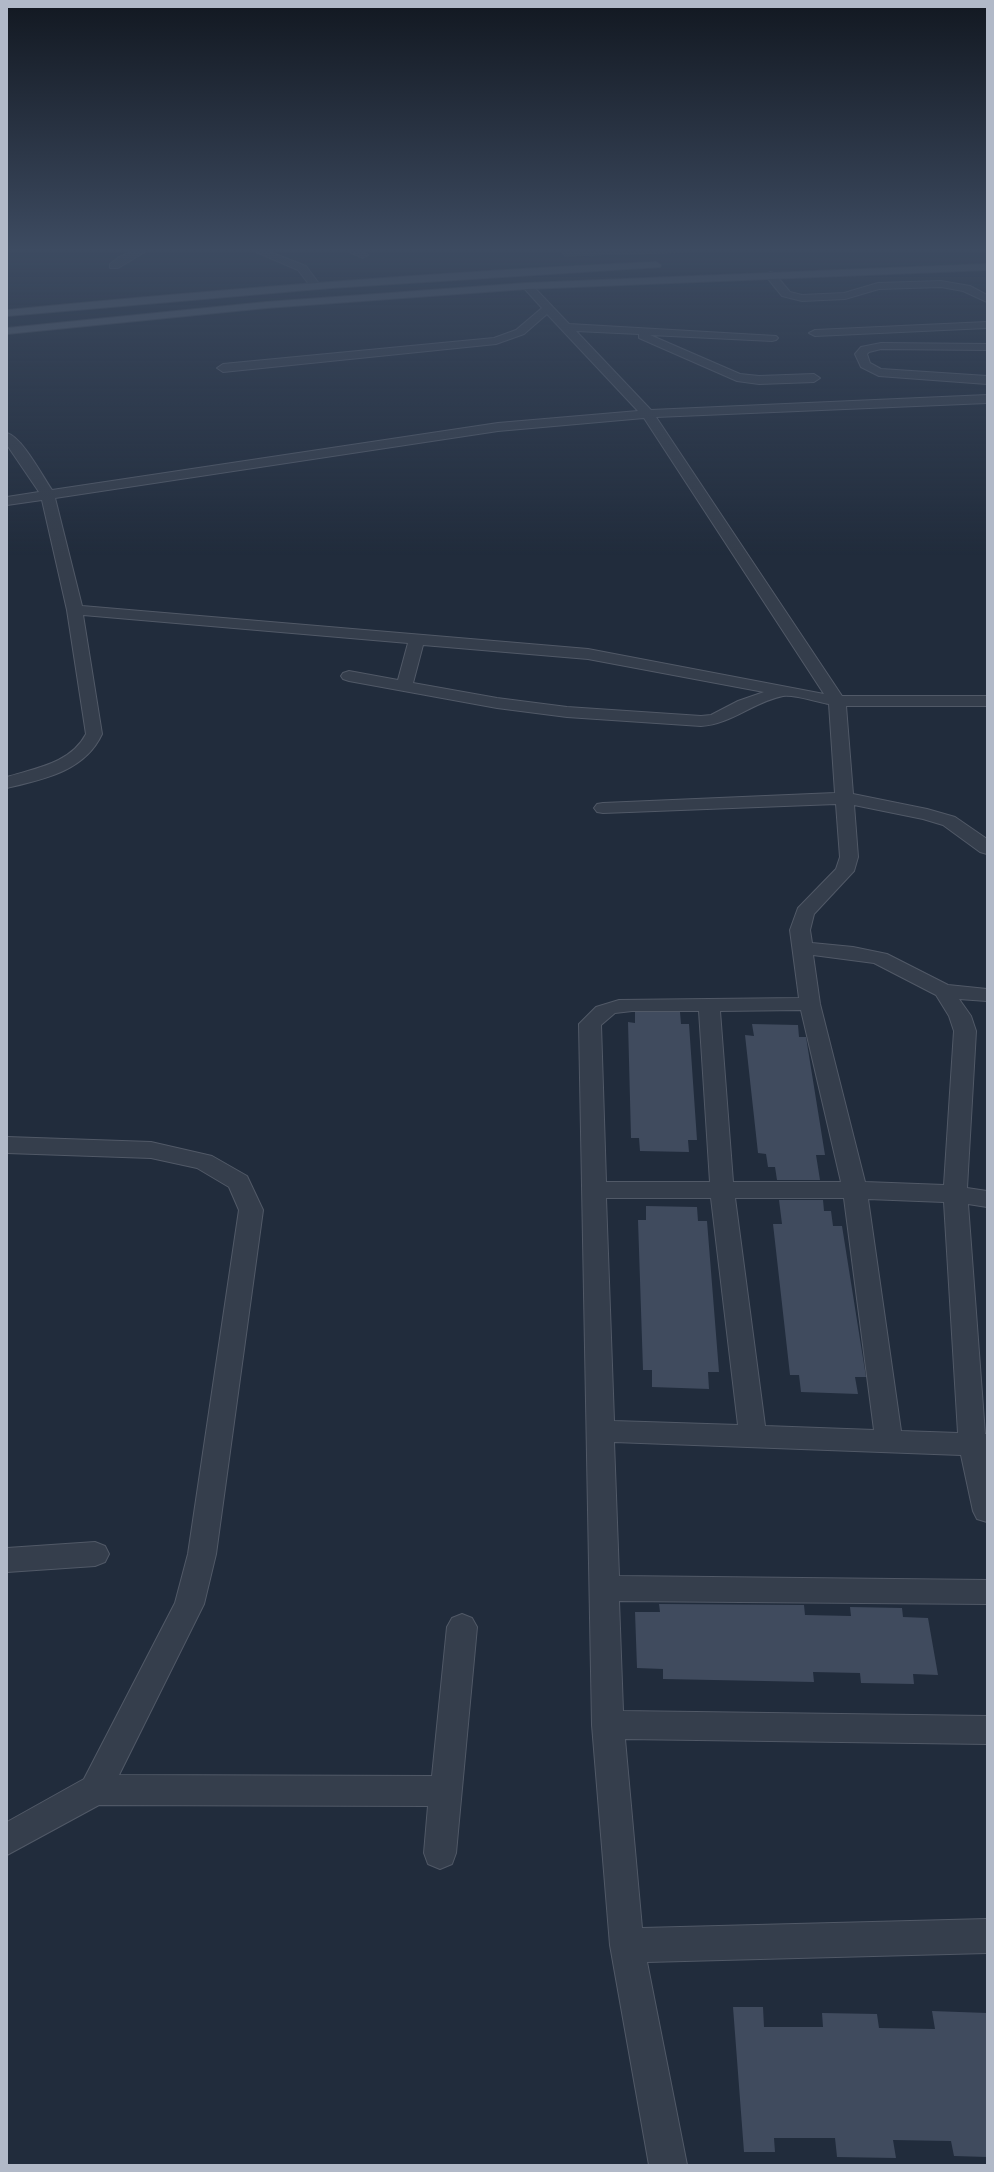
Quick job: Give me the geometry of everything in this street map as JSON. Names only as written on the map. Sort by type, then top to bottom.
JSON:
[{"type":"street","points":[[223,368],[371,353]]},
{"type":"street","points":[[591,353],[648,414],[838,701],[849,857],[845,871],[805,912],[800,930],[810,1004],[855,1190],[888,1441]]},
{"type":"street","points":[[683,353],[737,377],[759,380],[814,378]]},
{"type":"street","points":[[862,353],[865,365],[879,372],[987,380]]},
{"type":"street","points":[[7,501],[467,430],[648,414],[987,399]]},
{"type":"street","points":[[7,437],[20,452],[48,495],[75,610],[94,734],[91,745],[80,756],[7,783]]},
{"type":"street","points":[[75,610],[417,638],[588,654],[838,701],[987,701]]},
{"type":"street","points":[[404,686],[417,638]]},
{"type":"street","points":[[349,676],[496,703],[559,711],[701,721],[715,720],[744,705],[783,691]]},
{"type":"street","points":[[603,808],[845,798],[927,814],[948,821],[966,832],[987,848]]},
{"type":"street","points":[[802,948],[853,953],[880,958],[942,991],[987,995]]},
{"type":"street","points":[[942,991],[960,1016],[965,1031],[955,1194],[979,1445],[987,1511]]},
{"type":"street","points":[[668,2165],[627,1945],[608,1725],[590,1024],[597,1014],[611,1007],[810,1004]]},
{"type":"street","points":[[709,1005],[722,1190],[753,1437]]},
{"type":"street","points":[[7,1145],[151,1150],[204,1162],[239,1182],[251,1210],[202,1554],[189,1604],[96,1790]]},
{"type":"street","points":[[594,1190],[855,1190],[955,1194],[987,1199]]},
{"type":"street","points":[[600,1431],[979,1445]]},
{"type":"street","points":[[7,1560],[95,1554]]},
{"type":"street","points":[[604,1588],[987,1592]]},
{"type":"street","points":[[440,1853],[462,1627]]},
{"type":"street","points":[[608,1725],[987,1730]]},
{"type":"street","points":[[7,1839],[96,1790],[446,1791]]},
{"type":"street","points":[[627,1945],[987,1936]]},
{"type":"building","points":[[635,1012],[680,1012],[681,1024],[689,1024],[697,1140],[688,1140],[689,1152],[640,1151],[639,1138],[631,1138],[628,1022],[635,1023]]},
{"type":"building","points":[[752,1024],[798,1025],[799,1037],[806,1037],[825,1155],[816,1155],[820,1180],[777,1180],[775,1167],[768,1167],[766,1154],[758,1153],[745,1035],[754,1036]]},
{"type":"building","points":[[779,1200],[823,1200],[824,1211],[831,1211],[833,1226],[842,1226],[866,1377],[855,1377],[858,1394],[801,1392],[799,1375],[790,1375],[773,1224],[782,1224]]},
{"type":"building","points":[[646,1206],[697,1207],[698,1221],[707,1221],[719,1372],[708,1372],[709,1389],[652,1387],[652,1370],[643,1370],[638,1220],[646,1220]]},
{"type":"building","points":[[659,1604],[804,1605],[805,1615],[851,1616],[850,1607],[902,1608],[903,1617],[928,1618],[938,1675],[913,1674],[914,1684],[861,1683],[860,1673],[813,1672],[814,1682],[663,1679],[663,1669],[637,1668],[635,1612],[660,1612]]},
{"type":"building","points":[[733,2007],[763,2007],[764,2027],[823,2027],[822,2013],[877,2014],[879,2028],[935,2029],[932,2011],[987,2013],[987,2157],[954,2156],[951,2141],[893,2140],[896,2158],[837,2157],[835,2138],[774,2138],[775,2152],[744,2152]]}]
